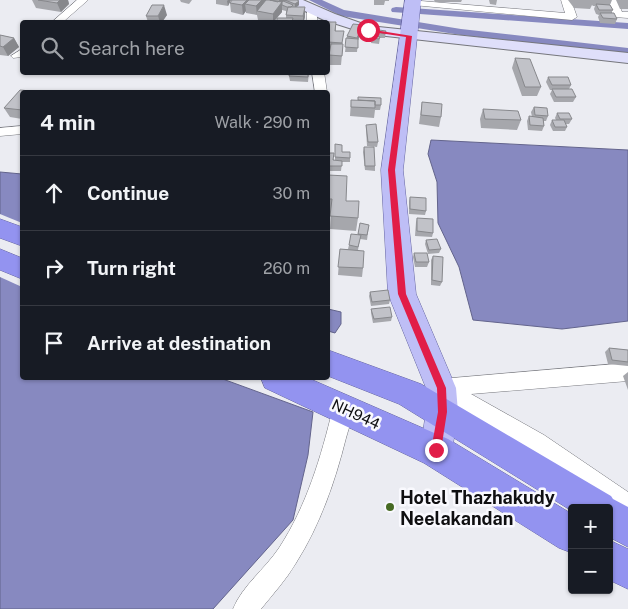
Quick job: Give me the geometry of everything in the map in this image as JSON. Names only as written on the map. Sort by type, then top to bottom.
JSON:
[{"type":"highway","points":[[0,228],[20,236]]},
{"type":"highway","points":[[0,259],[20,268]]},
{"type":"highway","points":[[330,364],[410,394],[442,400],[593,504]]},
{"type":"highway","name":"NH944","points":[[280,380],[436,450],[568,532]]},
{"type":"highway","points":[[613,518],[628,529]]},
{"type":"highway","points":[[613,561],[628,570]]},
{"type":"main road","points":[[411,15],[392,170],[402,294],[442,400],[436,450]]},
{"type":"street","points":[[59,20],[83,0]]},
{"type":"street","points":[[293,0],[312,17],[325,20]]},
{"type":"street","points":[[512,0],[515,11]]},
{"type":"street","points":[[330,21],[368,30],[411,15],[468,4],[572,17],[566,0]]},
{"type":"street","points":[[612,0],[623,15],[622,29]]},
{"type":"street","points":[[411,15],[628,58]]},
{"type":"street","points":[[318,75],[320,90]]},
{"type":"street","points":[[0,132],[20,130]]},
{"type":"street","points":[[442,400],[628,372]]},
{"type":"street","points":[[442,400],[537,442],[628,505]]},
{"type":"street","points":[[247,608],[287,556],[317,501],[333,451],[343,408]]},
{"type":"water","points":[[431,140],[628,150],[628,321],[562,329],[473,320],[459,267],[438,223],[437,182],[428,154]]},
{"type":"water","points":[[0,172],[20,174],[20,380],[225,380],[313,412],[308,455],[293,520],[213,609],[0,609]]},
{"type":"water","points":[[330,309],[341,312],[341,324],[335,333],[330,332]]},
{"type":"pier","points":[[0,214],[20,222],[20,286],[0,277]]},
{"type":"building","points":[[38,0],[60,0],[57,3]]},
{"type":"building","points":[[232,0],[247,0],[242,5],[230,3]]},
{"type":"building","points":[[249,0],[262,0],[256,6],[245,4]]},
{"type":"building","points":[[266,0],[282,2],[273,14],[257,11]]},
{"type":"building","points":[[285,0],[297,0],[299,1],[295,4]]},
{"type":"building","points":[[283,1],[293,5],[287,7],[282,5]]},
{"type":"building","points":[[596,4],[610,5],[613,10],[599,10]]},
{"type":"building","points":[[152,5],[164,5],[158,16],[146,16]]},
{"type":"building","points":[[288,7],[305,7],[303,16],[286,15]]},
{"type":"building","points":[[600,13],[614,13],[617,19],[603,18]]},
{"type":"building","points":[[277,18],[293,18],[292,20],[277,20]]},
{"type":"building","points":[[330,22],[336,22],[335,31],[344,31],[342,43],[330,42]]},
{"type":"building","points":[[353,24],[363,25],[357,38],[347,36]]},
{"type":"building","points":[[379,30],[386,31],[385,34],[378,32]]},
{"type":"building","points":[[0,35],[14,38],[3,47],[0,46]]},
{"type":"building","points":[[373,35],[380,37],[379,39],[372,38]]},
{"type":"building","points":[[346,38],[358,39],[358,48],[345,47]]},
{"type":"building","points":[[331,44],[343,44],[342,56],[330,55]]},
{"type":"building","points":[[515,58],[530,59],[541,87],[525,87]]},
{"type":"building","points":[[308,75],[308,77],[289,76]]},
{"type":"building","points":[[548,77],[568,77],[571,85],[552,85]]},
{"type":"building","points":[[552,89],[572,89],[576,97],[556,97]]},
{"type":"building","points":[[20,90],[20,110],[4,108]]},
{"type":"building","points":[[358,97],[381,98],[381,105],[375,105],[375,101],[358,100]]},
{"type":"building","points":[[351,100],[375,101],[375,108],[351,107]]},
{"type":"building","points":[[422,102],[442,104],[441,117],[421,115]]},
{"type":"building","points":[[534,107],[547,108],[548,116],[535,115]]},
{"type":"building","points":[[483,109],[518,111],[521,120],[485,119]]},
{"type":"building","points":[[557,113],[569,113],[572,119],[560,119]]},
{"type":"building","points":[[529,116],[543,118],[544,126],[530,125]]},
{"type":"building","points":[[552,120],[564,120],[567,127],[555,127]]},
{"type":"building","points":[[376,124],[378,142],[368,142],[366,125]]},
{"type":"building","points":[[335,144],[342,145],[342,152],[350,152],[350,158],[335,157]]},
{"type":"building","points":[[364,147],[374,147],[375,166],[365,166]]},
{"type":"building","points":[[330,153],[334,153],[333,160],[342,161],[342,166],[330,166]]},
{"type":"building","points":[[330,175],[347,176],[346,201],[359,201],[358,218],[330,216],[332,199],[330,199]]},
{"type":"building","points":[[410,197],[426,198],[426,211],[410,209]]},
{"type":"building","points":[[417,218],[433,219],[433,233],[417,231]]},
{"type":"building","points":[[360,223],[369,225],[367,235],[358,234]]},
{"type":"building","points":[[351,234],[361,235],[358,247],[349,245]]},
{"type":"building","points":[[437,239],[441,249],[429,250],[426,240]]},
{"type":"building","points":[[340,249],[364,251],[363,268],[338,267]]},
{"type":"building","points":[[414,253],[427,253],[429,262],[416,262]]},
{"type":"building","points":[[433,256],[443,257],[442,282],[432,280]]},
{"type":"building","points":[[388,290],[390,300],[372,302],[370,292]]},
{"type":"building","points":[[390,307],[392,317],[374,319],[371,309]]},
{"type":"building","points":[[609,348],[628,350],[628,362],[612,360]]},
{"type":"waterway","points":[[314,0],[341,13],[461,32],[628,51]]},
{"type":"waterway","points":[[396,10],[628,26]]},
{"type":"place","name":"Hotel Thazhakudy Neelakandan","points":[[390,507]]},
{"type":"route","points":[[368,30],[409,36],[392,170],[402,294],[441,388],[442,412],[436,450]]}]
